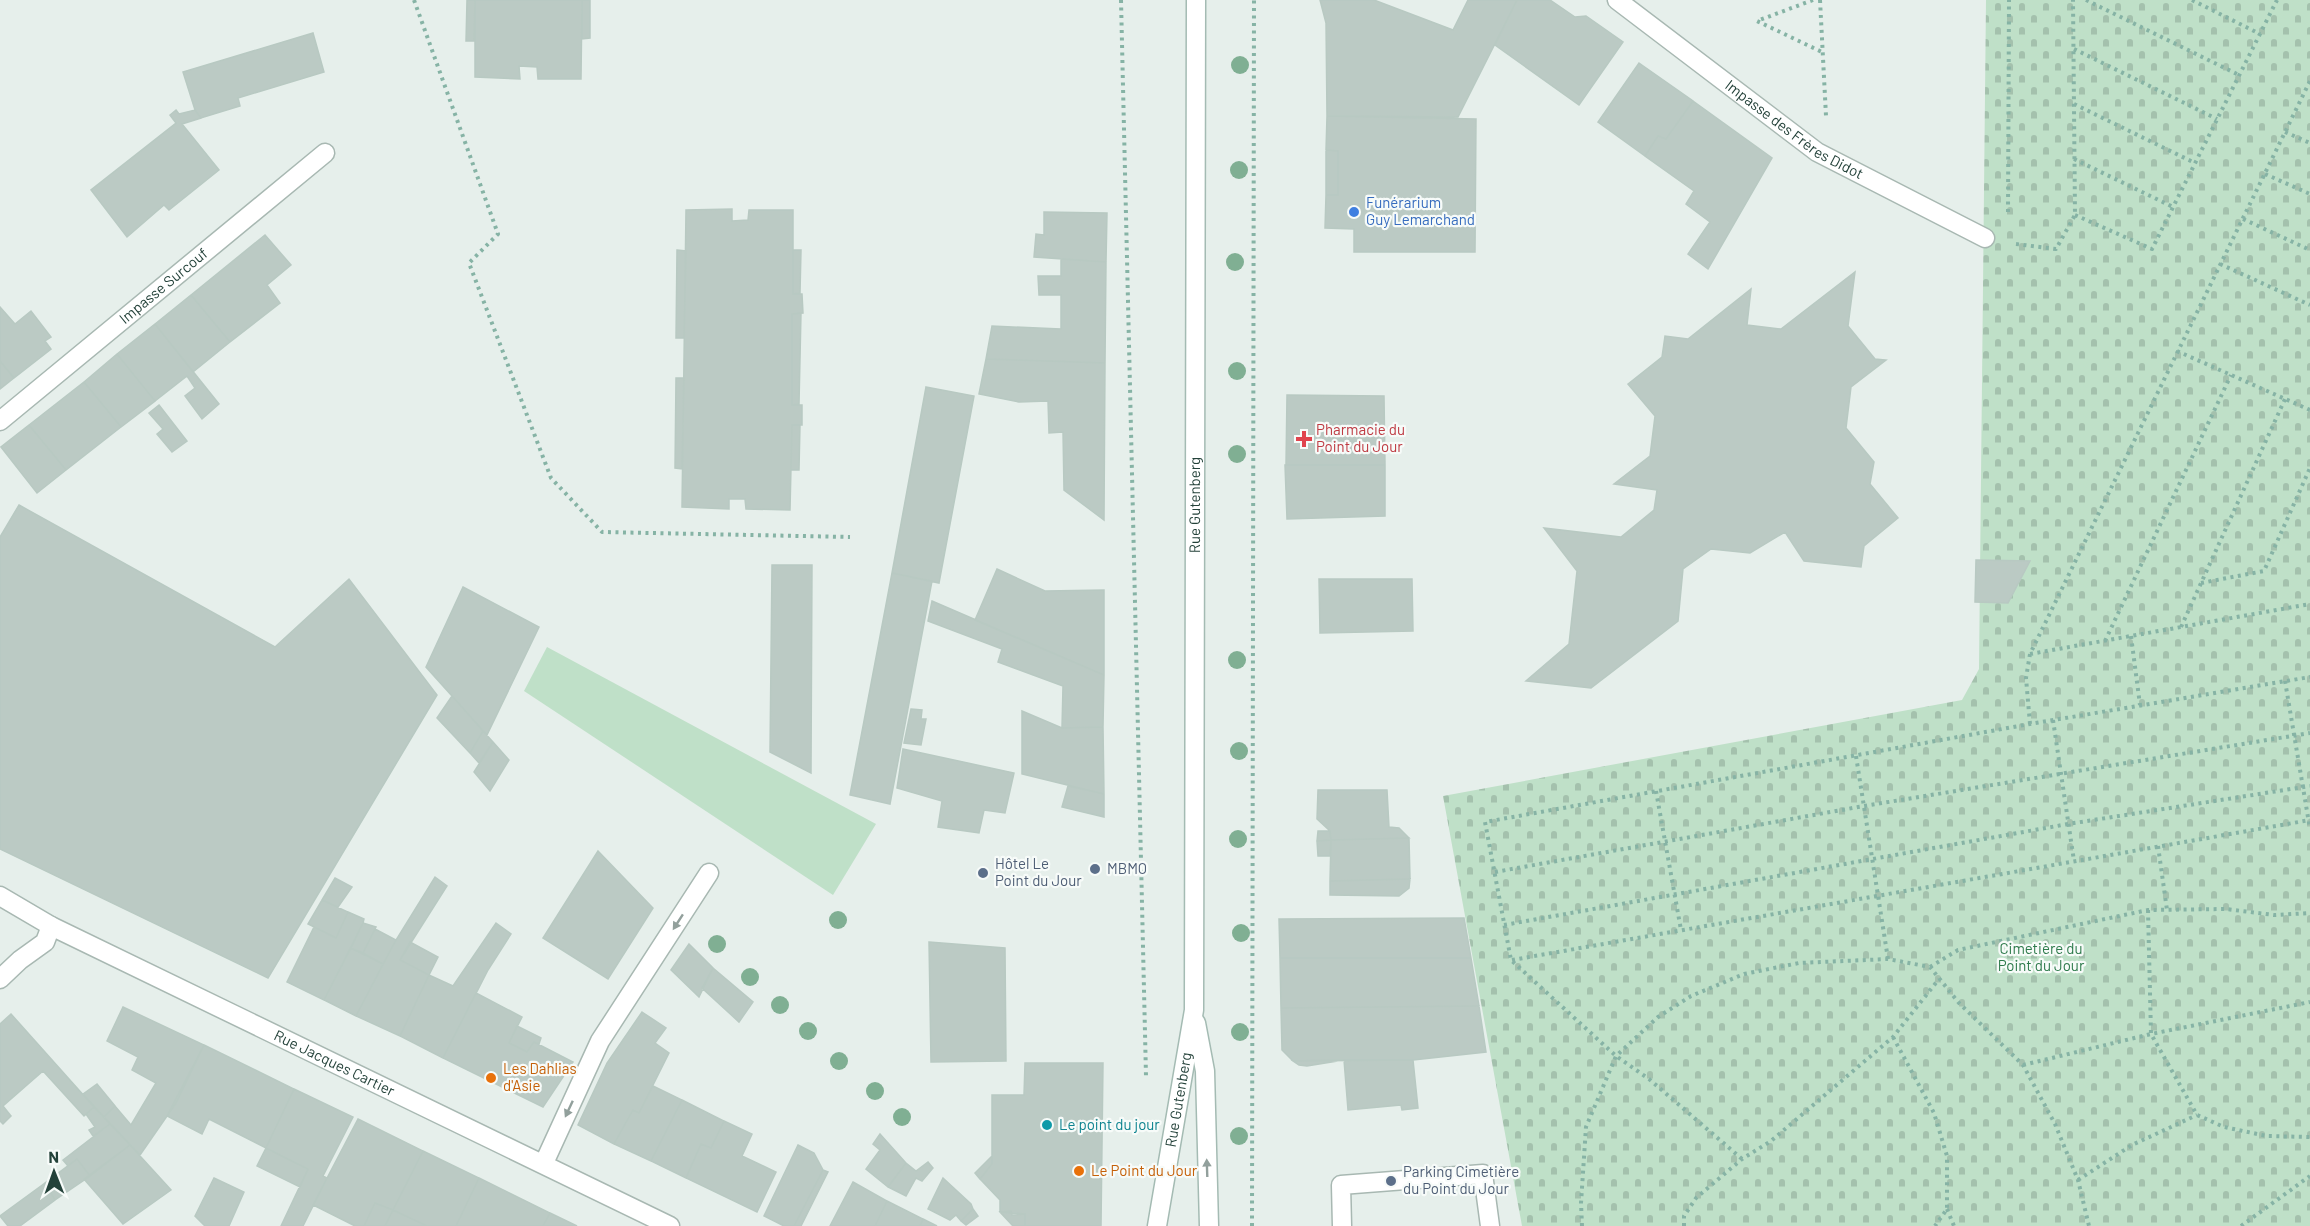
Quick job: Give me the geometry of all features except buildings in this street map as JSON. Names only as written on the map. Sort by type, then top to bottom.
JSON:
[{"type":"street","name":"Rue Gutenberg","points":[[1157,1226],[1194,1010],[1196,0]]},
{"type":"street","name":"Impasse des Frères Didot","points":[[1617,0],[1817,152],[1985,238]]},
{"type":"street","name":"Impasse Surcouf","points":[[0,421],[326,153]]},
{"type":"street","points":[[544,1163],[600,1041],[709,873]]},
{"type":"street","name":"Rue Jacques Cartier","points":[[0,896],[51,926],[670,1226]]},
{"type":"street","points":[[0,979],[20,960],[45,942],[51,926]]},
{"type":"street","name":"Rue Gutenberg","points":[[1194,1010],[1205,1071],[1209,1226]]},
{"type":"street","points":[[1342,1226],[1341,1185],[1483,1174],[1490,1226]]},
{"type":"path","points":[[414,0],[498,234],[469,263],[550,478],[602,532],[850,537]]},
{"type":"path","points":[[1121,0],[1146,1083]]},
{"type":"path","points":[[1252,1226],[1254,0]]},
{"type":"path","points":[[1813,0],[1757,21],[1822,52]]},
{"type":"path","points":[[1817,152],[1826,123],[1820,0]]},
{"type":"path","points":[[2007,243],[2009,0]]},
{"type":"path","points":[[1985,238],[2056,249],[2075,214],[2073,0]]},
{"type":"path","points":[[2086,0],[2239,75]]},
{"type":"path","points":[[2192,0],[2260,34]]},
{"type":"path","points":[[2075,214],[2152,249],[2277,0]]},
{"type":"path","points":[[2074,49],[2217,119]]},
{"type":"path","points":[[2030,723],[2026,678],[2030,654],[2309,84]]},
{"type":"path","points":[[2074,104],[2195,163]]},
{"type":"path","points":[[2285,132],[2310,143]]},
{"type":"path","points":[[2074,159],[2173,207]]},
{"type":"path","points":[[2265,174],[2310,194]]},
{"type":"path","points":[[2242,219],[2310,250]]},
{"type":"path","points":[[2220,264],[2310,305]]},
{"type":"path","points":[[2177,351],[2310,410]]},
{"type":"path","points":[[2105,641],[2231,375]]},
{"type":"path","points":[[2181,627],[2285,399]]},
{"type":"path","points":[[2201,584],[2264,571],[2310,468]]},
{"type":"path","points":[[2030,654],[2310,604]]},
{"type":"path","points":[[2131,636],[2140,705]]},
{"type":"path","points":[[1742,1159],[1649,1079],[1616,1056],[1511,960],[1485,822],[2030,723],[2310,677]]},
{"type":"path","points":[[2285,681],[2310,829]]},
{"type":"path","points":[[2054,720],[2074,861]]},
{"type":"path","points":[[1495,872],[1864,806],[2310,733]]},
{"type":"path","points":[[1856,756],[1888,959]]},
{"type":"path","points":[[1504,925],[2068,824],[2310,786]]},
{"type":"path","points":[[1656,791],[1681,930]]},
{"type":"path","points":[[1511,960],[2309,820]]},
{"type":"path","points":[[2158,846],[2167,910]]},
{"type":"path","points":[[1930,967],[1958,950],[2148,910],[2226,909],[2274,915],[2310,913]]},
{"type":"path","points":[[2148,910],[2151,1034],[2197,1115],[2224,1126],[2267,1136],[2310,1137]]},
{"type":"path","points":[[1582,1226],[1581,1203],[1586,1127],[1616,1056],[1658,1017],[1691,996],[1744,974],[1799,963],[1888,959],[1930,967],[1959,1003],[2023,1065],[2055,1124],[2078,1180],[2089,1226]]},
{"type":"path","points":[[1684,1226],[1684,1216],[1696,1198],[1742,1159],[1771,1141],[1893,1037],[1940,979]]},
{"type":"path","points":[[2023,1065],[2151,1034],[2310,1002]]},
{"type":"path","points":[[1893,1037],[1934,1113],[1947,1156],[1947,1209],[1954,1226]]},
{"type":"path","points":[[2078,1180],[2132,1145],[2197,1115]]},
{"type":"path","points":[[2241,1226],[2310,1176]]},
{"type":"path","points":[[1935,1226],[1947,1209]]},
{"type":"green space","name":"Cimetière du Point du Jour","points":[[1986,0],[2310,0],[2310,1226],[1522,1226],[1443,796],[1962,700],[1979,669]]},
{"type":"green space","points":[[547,647],[876,824],[833,895],[524,691]]},
{"type":"place","name":"Funérarium Guy Lemarchand","points":[[1354,212]]},
{"type":"place","name":"Pharmacie du Point du Jour","points":[[1304,439]]},
{"type":"place","name":"MBMO","points":[[1095,869]]},
{"type":"place","name":"Hôtel Le Point du Jour","points":[[983,873]]},
{"type":"place","name":"Les Dahlias d'Asie","points":[[491,1078]]},
{"type":"place","name":"Le point du jour","points":[[1047,1125]]},
{"type":"place","name":"Le Point du Jour","points":[[1079,1171]]},
{"type":"place","name":"Parking Cimetière du Point du Jour","points":[[1391,1181]]}]
